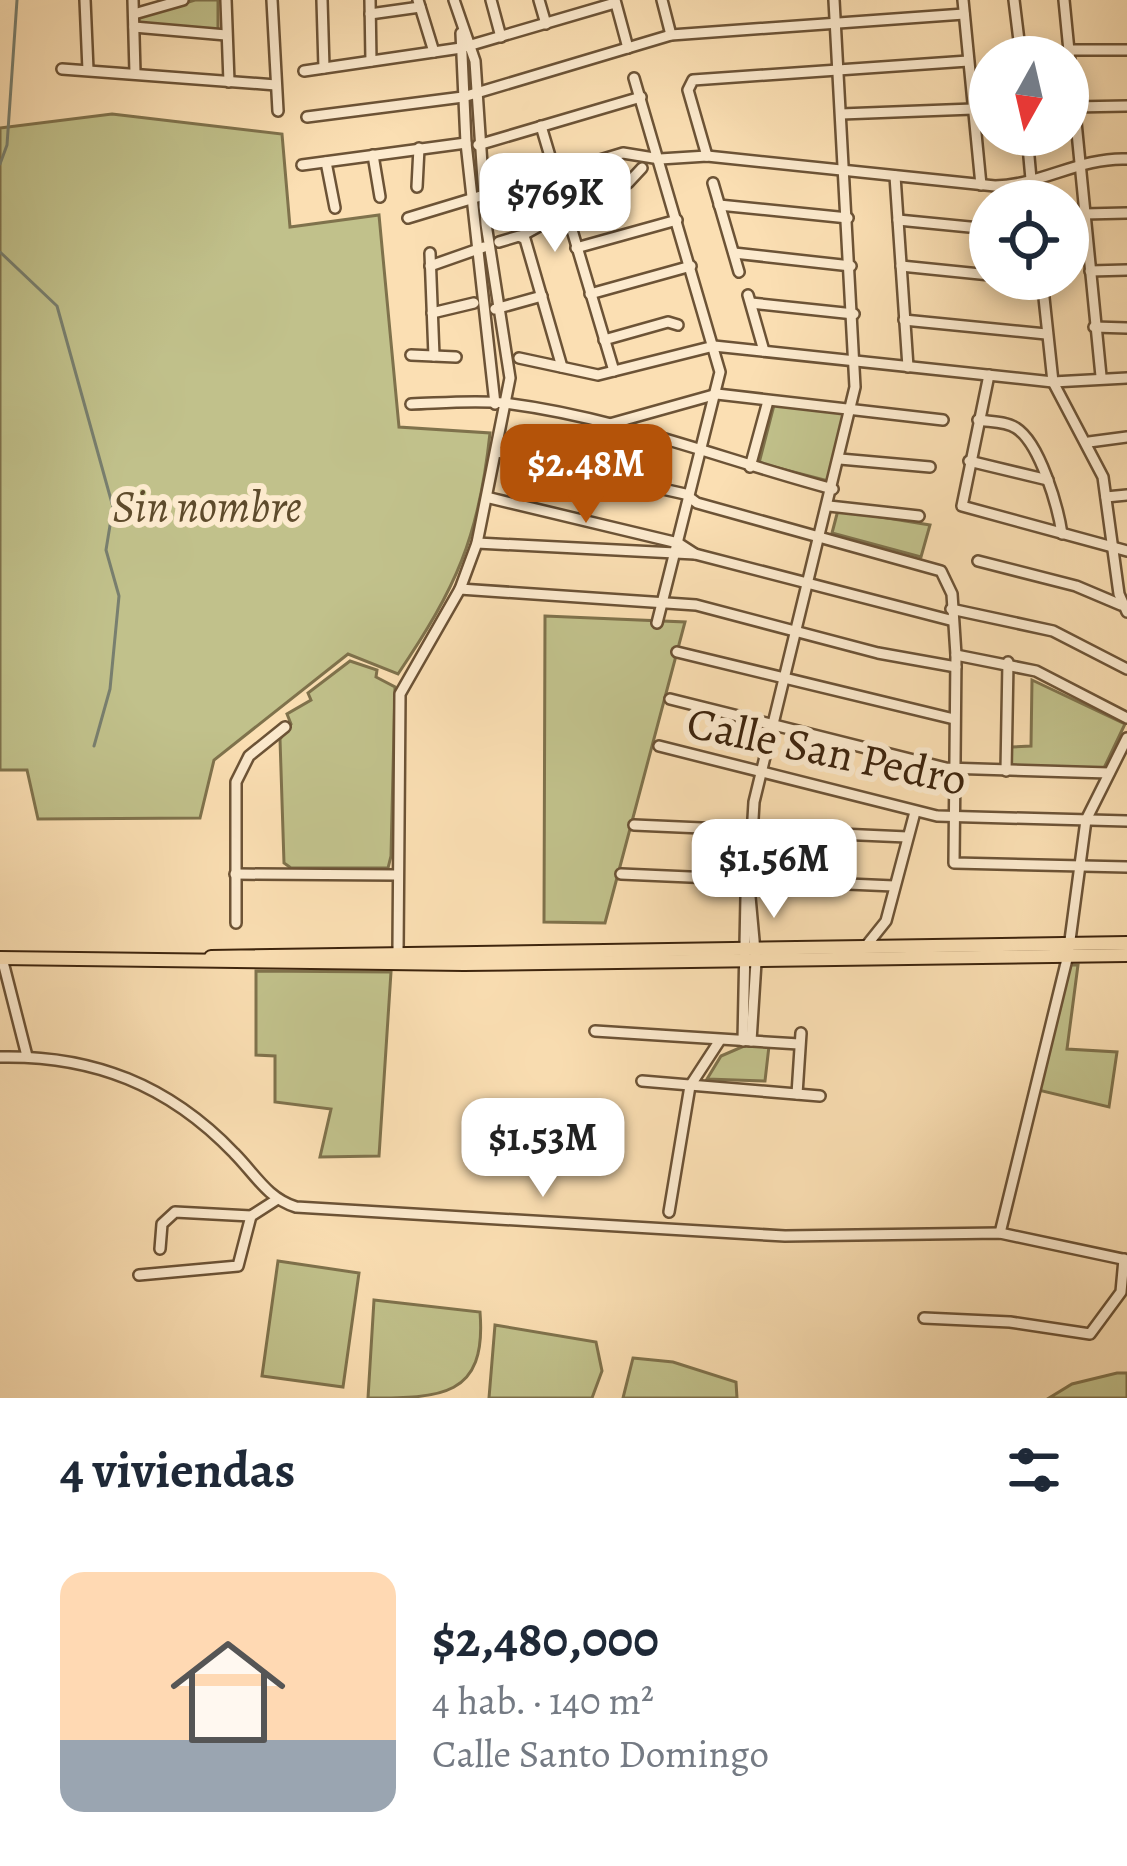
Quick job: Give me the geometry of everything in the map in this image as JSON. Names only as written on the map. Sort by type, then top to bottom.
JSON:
[{"type":"main road","points":[[1,958],[749,955],[1067,950],[1127,944]]},
{"type":"main road","points":[[303,958],[398,952],[749,955],[866,946],[1127,955]]},
{"type":"street","points":[[85,0],[88,70]]},
{"type":"street","points":[[133,0],[135,73]]},
{"type":"street","points":[[134,14],[183,0]]},
{"type":"street","points":[[226,0],[229,82]]},
{"type":"street","points":[[272,0],[278,111]]},
{"type":"street","points":[[322,0],[324,68]]},
{"type":"street","points":[[370,0],[371,61]]},
{"type":"street","points":[[454,0],[477,92],[478,196]]},
{"type":"street","points":[[491,0],[501,37]]},
{"type":"street","points":[[539,0],[546,24]]},
{"type":"street","points":[[662,0],[671,35]]},
{"type":"street","points":[[747,1041],[751,829],[783,679],[840,459],[856,362],[834,0]]},
{"type":"street","points":[[963,0],[969,71]]},
{"type":"street","points":[[1014,0],[1019,36]]},
{"type":"street","points":[[1064,0],[1068,36]]},
{"type":"street","points":[[304,71],[466,47],[615,2],[628,48]]},
{"type":"street","points":[[370,14],[419,4],[434,52]]},
{"type":"street","points":[[307,117],[463,97],[671,35],[964,14]]},
{"type":"street","points":[[134,27],[226,35]]},
{"type":"street","points":[[398,952],[400,694],[460,589],[490,498],[498,452],[501,406],[489,245],[466,143],[466,47]]},
{"type":"street","points":[[1089,50],[1127,50]]},
{"type":"street","points":[[707,156],[688,90],[693,80],[968,62]]},
{"type":"street","points":[[62,69],[276,85]]},
{"type":"street","points":[[634,78],[720,376],[657,623]]},
{"type":"street","points":[[478,145],[640,98]]},
{"type":"street","points":[[1089,106],[1127,106]]},
{"type":"street","points":[[841,114],[969,109]]},
{"type":"street","points":[[541,126],[614,371]]},
{"type":"street","points":[[302,165],[466,143]]},
{"type":"street","points":[[417,187],[419,148]]},
{"type":"street","points":[[408,218],[623,153],[660,159],[707,156],[969,184]]},
{"type":"street","points":[[373,154],[380,197]]},
{"type":"street","points":[[1076,156],[1079,180]]},
{"type":"street","points":[[1033,180],[1077,164],[1127,159]]},
{"type":"street","points":[[326,162],[335,208]]},
{"type":"street","points":[[562,201],[628,183],[642,168]]},
{"type":"street","points":[[896,176],[908,367]]},
{"type":"street","points":[[712,183],[739,272]]},
{"type":"street","points":[[719,205],[848,218]]},
{"type":"street","points":[[1089,214],[1127,213]]},
{"type":"street","points":[[576,248],[677,220]]},
{"type":"street","points":[[898,220],[969,227]]},
{"type":"street","points":[[430,266],[521,236],[541,224]]},
{"type":"street","points":[[521,236],[562,368]]},
{"type":"street","points":[[430,253],[434,356]]},
{"type":"street","points":[[734,254],[851,266]]},
{"type":"street","points":[[1089,262],[1101,376]]},
{"type":"street","points":[[590,294],[691,266]]},
{"type":"street","points":[[901,266],[969,273]]},
{"type":"street","points":[[1090,271],[1127,270]]},
{"type":"street","points":[[493,310],[542,296]]},
{"type":"street","points":[[764,351],[750,299],[854,314]]},
{"type":"street","points":[[977,561],[1076,586],[1124,609],[1121,550],[1090,442],[1053,382],[1043,300]]},
{"type":"street","points":[[432,313],[474,303]]},
{"type":"street","points":[[904,320],[1046,334]]},
{"type":"street","points":[[604,340],[668,322],[679,325]]},
{"type":"street","points":[[1094,328],[1127,328]]},
{"type":"street","points":[[519,358],[593,375],[714,346],[1053,382],[1127,377]]},
{"type":"street","points":[[411,355],[456,356]]},
{"type":"street","points":[[989,375],[961,502],[970,510],[1121,550]]},
{"type":"street","points":[[605,426],[717,394],[943,420]]},
{"type":"street","points":[[750,467],[768,401]]},
{"type":"street","points":[[411,404],[501,406],[605,426],[704,449],[833,489]]},
{"type":"street","points":[[978,420],[1016,428],[1048,480],[1062,534]]},
{"type":"street","points":[[1090,442],[1127,437]]},
{"type":"street","points":[[498,452],[691,499],[933,567],[950,583],[956,661],[953,862],[1127,867]]},
{"type":"street","points":[[840,459],[930,467]]},
{"type":"street","points":[[969,460],[1048,480]]},
{"type":"street","points":[[1106,497],[1127,495]]},
{"type":"street","points":[[490,498],[807,584],[1053,631],[1127,670]]},
{"type":"street","points":[[829,506],[919,516]]},
{"type":"street","points":[[477,543],[677,549]]},
{"type":"street","points":[[460,589],[662,602],[956,661],[1008,662],[1052,677],[1127,718]]},
{"type":"street","points":[[677,652],[954,719]]},
{"type":"street","points":[[1006,771],[1008,662]]},
{"type":"street","points":[[670,699],[953,769],[1109,773]]},
{"type":"street","points":[[236,923],[236,782],[249,756],[285,727]]},
{"type":"street","points":[[1000,1233],[1067,950],[1086,820],[1127,738]]},
{"type":"street","name":"Calle San Pedro","points":[[659,746],[914,812],[1127,821]]},
{"type":"street","points":[[866,946],[886,921],[914,812]]},
{"type":"street","points":[[634,825],[907,837]]},
{"type":"street","points":[[235,874],[397,875]]},
{"type":"street","points":[[621,874],[894,886]]},
{"type":"street","points":[[886,921],[903,946]]},
{"type":"street","points":[[1,958],[27,1056]]},
{"type":"street","points":[[595,1031],[720,1040],[800,1039],[796,1094]]},
{"type":"street","points":[[669,1212],[690,1086],[720,1040]]},
{"type":"street","points":[[0,1057],[78,1060],[132,1078],[211,1132],[276,1200],[296,1208],[785,1236],[1000,1233],[1125,1260],[1120,1292],[1090,1334],[1010,1322],[924,1318]]},
{"type":"street","points":[[642,1081],[820,1096]]},
{"type":"street","points":[[139,1275],[238,1266],[264,1188]]},
{"type":"street","points":[[160,1249],[163,1224],[175,1213],[255,1212],[276,1200]]},
{"type":"green space","points":[[195,0],[218,0],[218,31],[136,23],[136,18]]},
{"type":"green space","name":"Sin nombre","points":[[112,114],[282,134],[290,227],[379,215],[399,427],[490,433],[479,503],[462,561],[398,674],[348,654],[214,760],[200,818],[38,819],[27,770],[0,770],[0,128]]},
{"type":"green space","points":[[774,405],[848,413],[832,482],[759,463]]},
{"type":"green space","points":[[838,510],[930,525],[921,557],[832,533]]},
{"type":"green space","points":[[545,616],[685,622],[605,923],[544,922]]},
{"type":"green space","points":[[350,661],[377,670],[376,677],[395,687],[388,868],[291,868],[284,863],[280,739],[291,724],[287,714],[311,700],[308,693]]},
{"type":"green space","points":[[1032,680],[1125,724],[1104,768],[1011,767],[1011,747],[1031,746]]},
{"type":"green space","points":[[1065,965],[1078,965],[1067,1049],[1117,1052],[1109,1107],[1038,1090]]},
{"type":"green space","points":[[256,971],[391,972],[379,1156],[320,1157],[331,1109],[275,1102],[275,1056],[256,1055]]},
{"type":"green space","points":[[744,1046],[769,1046],[765,1081],[707,1079],[721,1056]]},
{"type":"green space","points":[[278,1261],[359,1273],[343,1387],[262,1376]]},
{"type":"green space","points":[[374,1300],[480,1312],[476,1362],[467,1377],[437,1393],[368,1398]]},
{"type":"green space","points":[[495,1325],[596,1342],[602,1371],[592,1398],[489,1398]]},
{"type":"green space","points":[[633,1358],[673,1362],[736,1382],[737,1398],[623,1398]]},
{"type":"green space","points":[[1127,1373],[1127,1398],[1049,1398],[1072,1384]]},
{"type":"waterway","points":[[0,164],[7,145],[17,0]]},
{"type":"waterway","points":[[0,252],[57,306],[113,507],[106,550],[119,596],[110,689],[94,746]]}]
